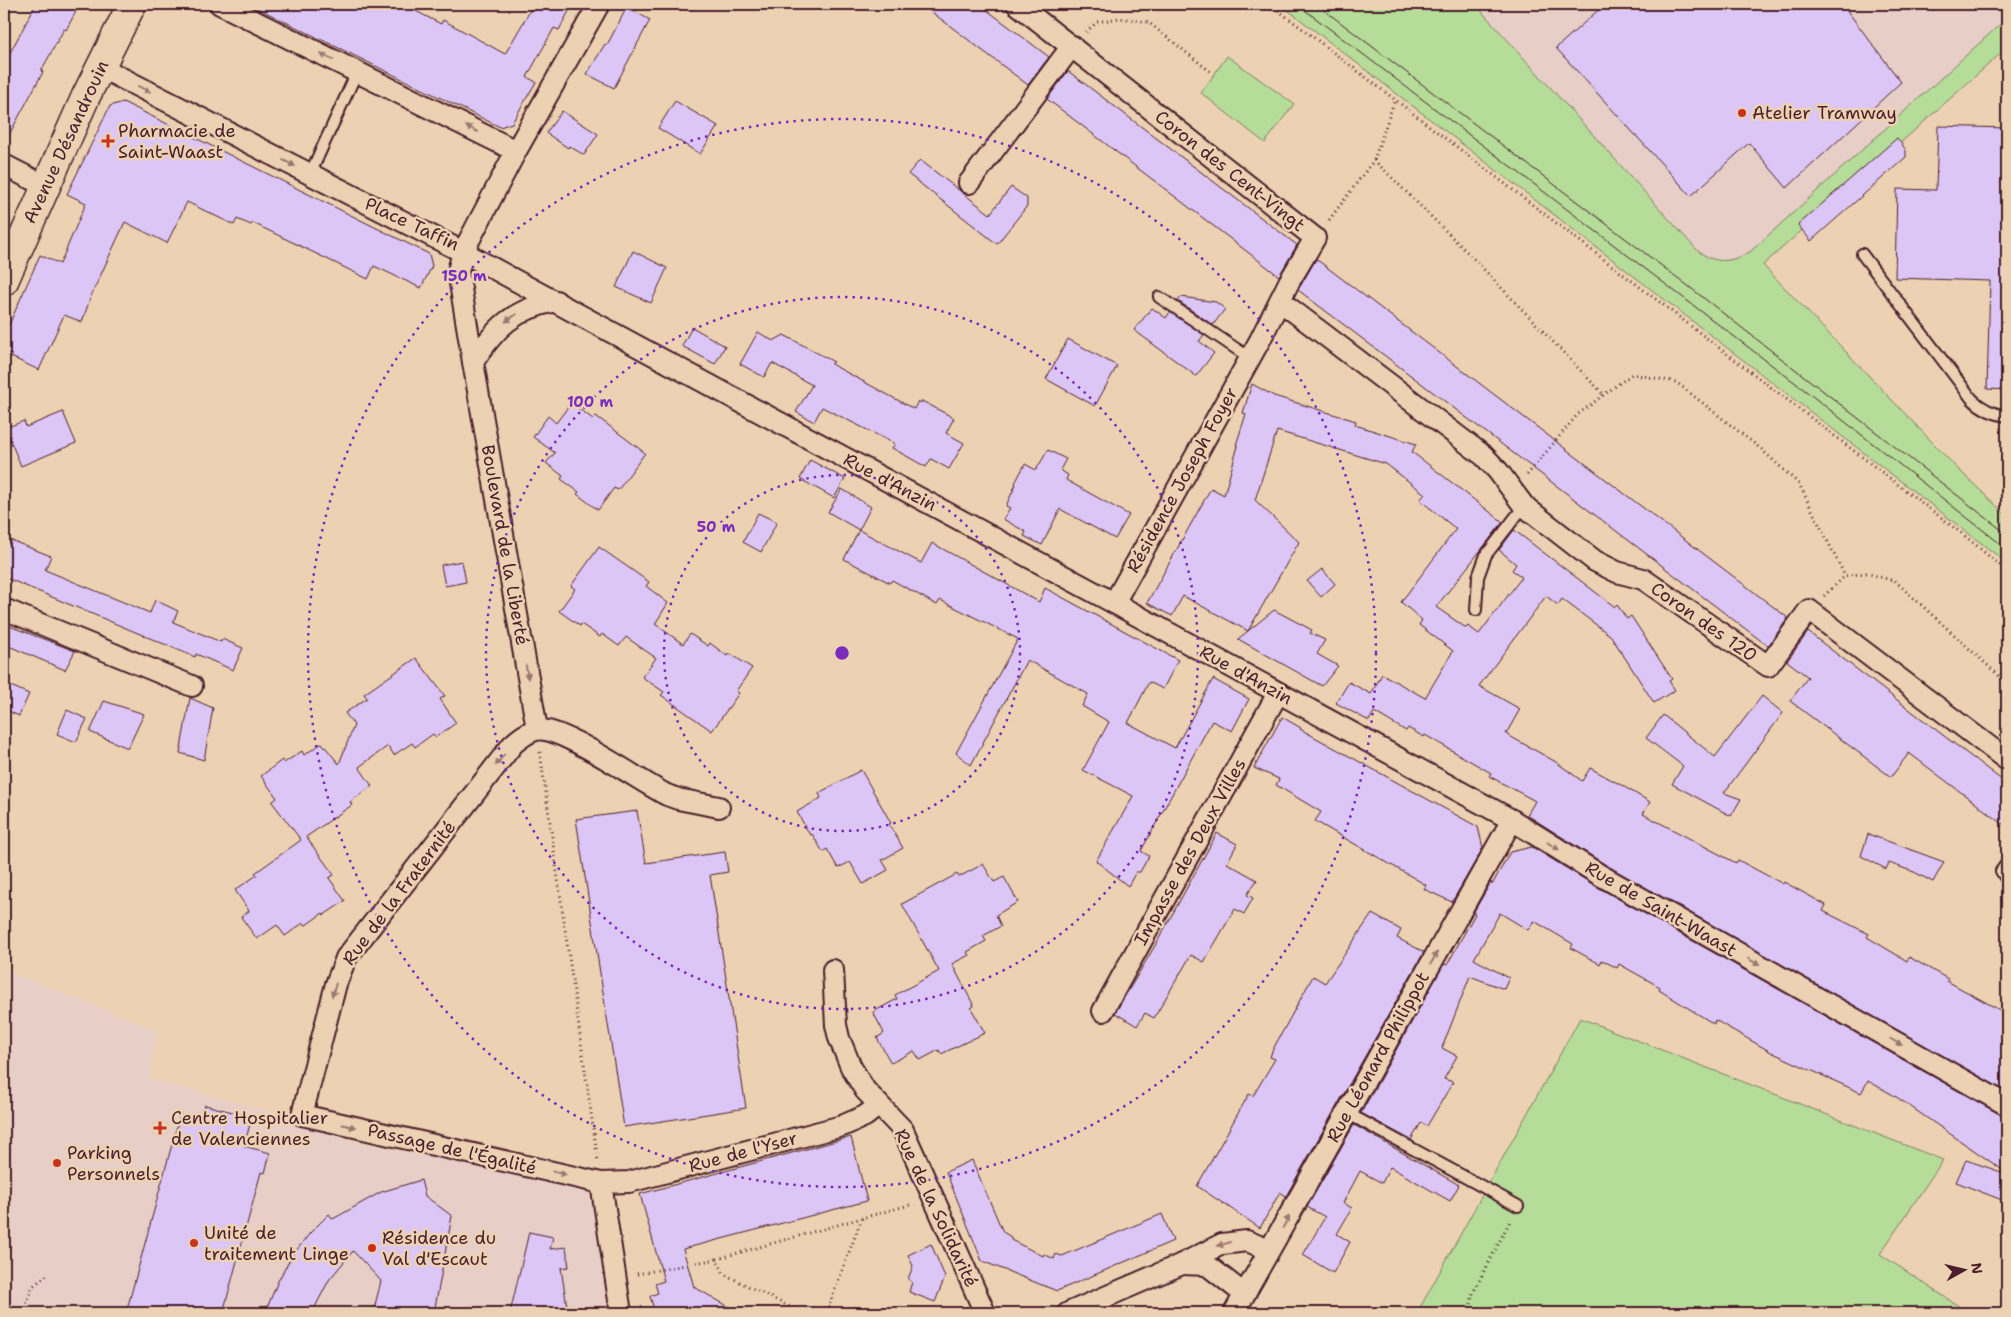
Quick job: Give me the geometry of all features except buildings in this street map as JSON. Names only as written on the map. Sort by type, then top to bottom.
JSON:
[{"type":"main road","name":"Avenue Désandrouin","points":[[4,281],[45,186],[100,67],[132,4]]},
{"type":"street","points":[[220,4],[516,151]]},
{"type":"street","name":"Place Taffin","points":[[100,67],[464,252],[516,151],[599,4]]},
{"type":"street","name":"Coron des Cent-Vingt","points":[[1017,4],[1315,238],[1280,301]]},
{"type":"street","points":[[969,183],[1072,46]]},
{"type":"street","points":[[4,165],[45,186]]},
{"type":"street","name":"Rue d'Anzin","points":[[464,252],[1315,713]]},
{"type":"street","name":"Boulevard de la Liberté","points":[[464,252],[458,271],[537,729]]},
{"type":"street","points":[[473,362],[492,335],[511,318],[533,306],[556,301]]},
{"type":"street","points":[[1280,301],[1484,456],[1515,494]]},
{"type":"street","name":"Résidence Joseph Foyer","points":[[1114,603],[1280,301]]},
{"type":"street","name":"Coron des 120","points":[[1515,494],[1595,562],[1611,570],[1643,579],[1768,666],[1809,610]]},
{"type":"street","points":[[4,609],[192,686]]},
{"type":"street","points":[[1809,610],[2007,760]]},
{"type":"street","name":"Impasse des Deux Villes","points":[[1103,1011],[1278,693]]},
{"type":"street","name":"Rue de Saint-Waast","points":[[1315,713],[1512,820],[1600,875],[2007,1105]]},
{"type":"street","points":[[537,729],[548,730],[569,738],[667,795],[720,807]]},
{"type":"street","name":"Rue de la Fraternité","points":[[302,1115],[336,984],[346,958],[513,744],[537,729]]},
{"type":"street","name":"Rue Léonard Philippot","points":[[1234,1313],[1512,820]]},
{"type":"street","name":"Rue de la Solidarité","points":[[833,970],[835,1012],[839,1038],[858,1079],[903,1130],[984,1313]]},
{"type":"street","name":"Rue de l'Yser","points":[[602,1183],[629,1182],[842,1126],[865,1116],[879,1105]]},
{"type":"street","name":"Passage de l'Égalité","points":[[302,1115],[602,1183]]},
{"type":"street","points":[[602,1183],[621,1313]]},
{"type":"street","points":[[1068,1313],[1182,1264],[1210,1249],[1231,1242],[1247,1241],[1269,1250]]},
{"type":"street","points":[[1182,1264],[1195,1263],[1207,1265],[1244,1294]]},
{"type":"lane","points":[[310,174],[357,72]]},
{"type":"lane","points":[[1862,254],[1972,399],[1989,412],[2007,416]]},
{"type":"lane","points":[[1159,297],[1250,358]]},
{"type":"lane","points":[[1476,610],[1478,577],[1486,555],[1515,494]]},
{"type":"lane","points":[[2007,863],[2002,871],[2007,881]]},
{"type":"lane","points":[[1347,1113],[1518,1206]]},
{"type":"path","points":[[1270,4],[1973,542],[2007,571]]},
{"type":"path","points":[[1072,46],[1097,22],[1119,18],[1148,22],[1211,72]]},
{"type":"path","points":[[1315,238],[1374,160],[1395,99]]},
{"type":"path","points":[[1374,160],[1471,256],[1604,395]]},
{"type":"path","points":[[1515,494],[1578,414],[1632,374],[1676,382],[1761,449],[1800,484],[1845,576]]},
{"type":"path","points":[[1809,610],[1845,576],[1866,573],[1895,582],[2007,683]]},
{"type":"path","points":[[537,729],[602,1183]]},
{"type":"path","points":[[615,1278],[717,1259],[933,1199]]},
{"type":"path","points":[[1473,1313],[1470,1309],[1473,1293],[1518,1206]]},
{"type":"path","points":[[826,1313],[862,1218]]},
{"type":"path","points":[[717,1259],[724,1274],[802,1313]]},
{"type":"path","points":[[23,1313],[32,1286],[47,1275]]},
{"type":"shaded area","points":[[1340,4],[2007,4],[2007,48],[1722,302]]},
{"type":"shaded area","name":"Centre Hospitalier de Valenciennes","points":[[4,970],[157,1030],[149,1079],[279,1114],[354,1142],[594,1186],[616,1313],[4,1313]]},
{"type":"green space","points":[[1280,4],[1475,4],[1696,249],[1709,258],[1716,260],[1730,260],[1751,251],[2007,18],[2007,48],[1763,265],[1955,466],[2007,516],[2007,563]]},
{"type":"green space","points":[[1227,56],[1294,104],[1265,143],[1201,93]]},
{"type":"green space","points":[[1580,1018],[1943,1160],[1880,1254],[1969,1313],[1417,1313]]},
{"type":"tram line","points":[[1297,4],[1802,388],[2007,549]]},
{"type":"tram line","points":[[1316,4],[1683,282],[2007,534]]},
{"type":"place","name":"Atelier Tramway","points":[[1742,113]]},
{"type":"place","name":"Pharmacie de Saint-Waast","points":[[108,141]]},
{"type":"place","name":"Centre Hospitalier de Valenciennes","points":[[160,1128]]},
{"type":"place","name":"Parking Personnels","points":[[57,1163]]},
{"type":"place","name":"Unité de traitement Linge","points":[[194,1243]]},
{"type":"place","name":"Résidence du Val d'Escaut","points":[[372,1248]]}]
